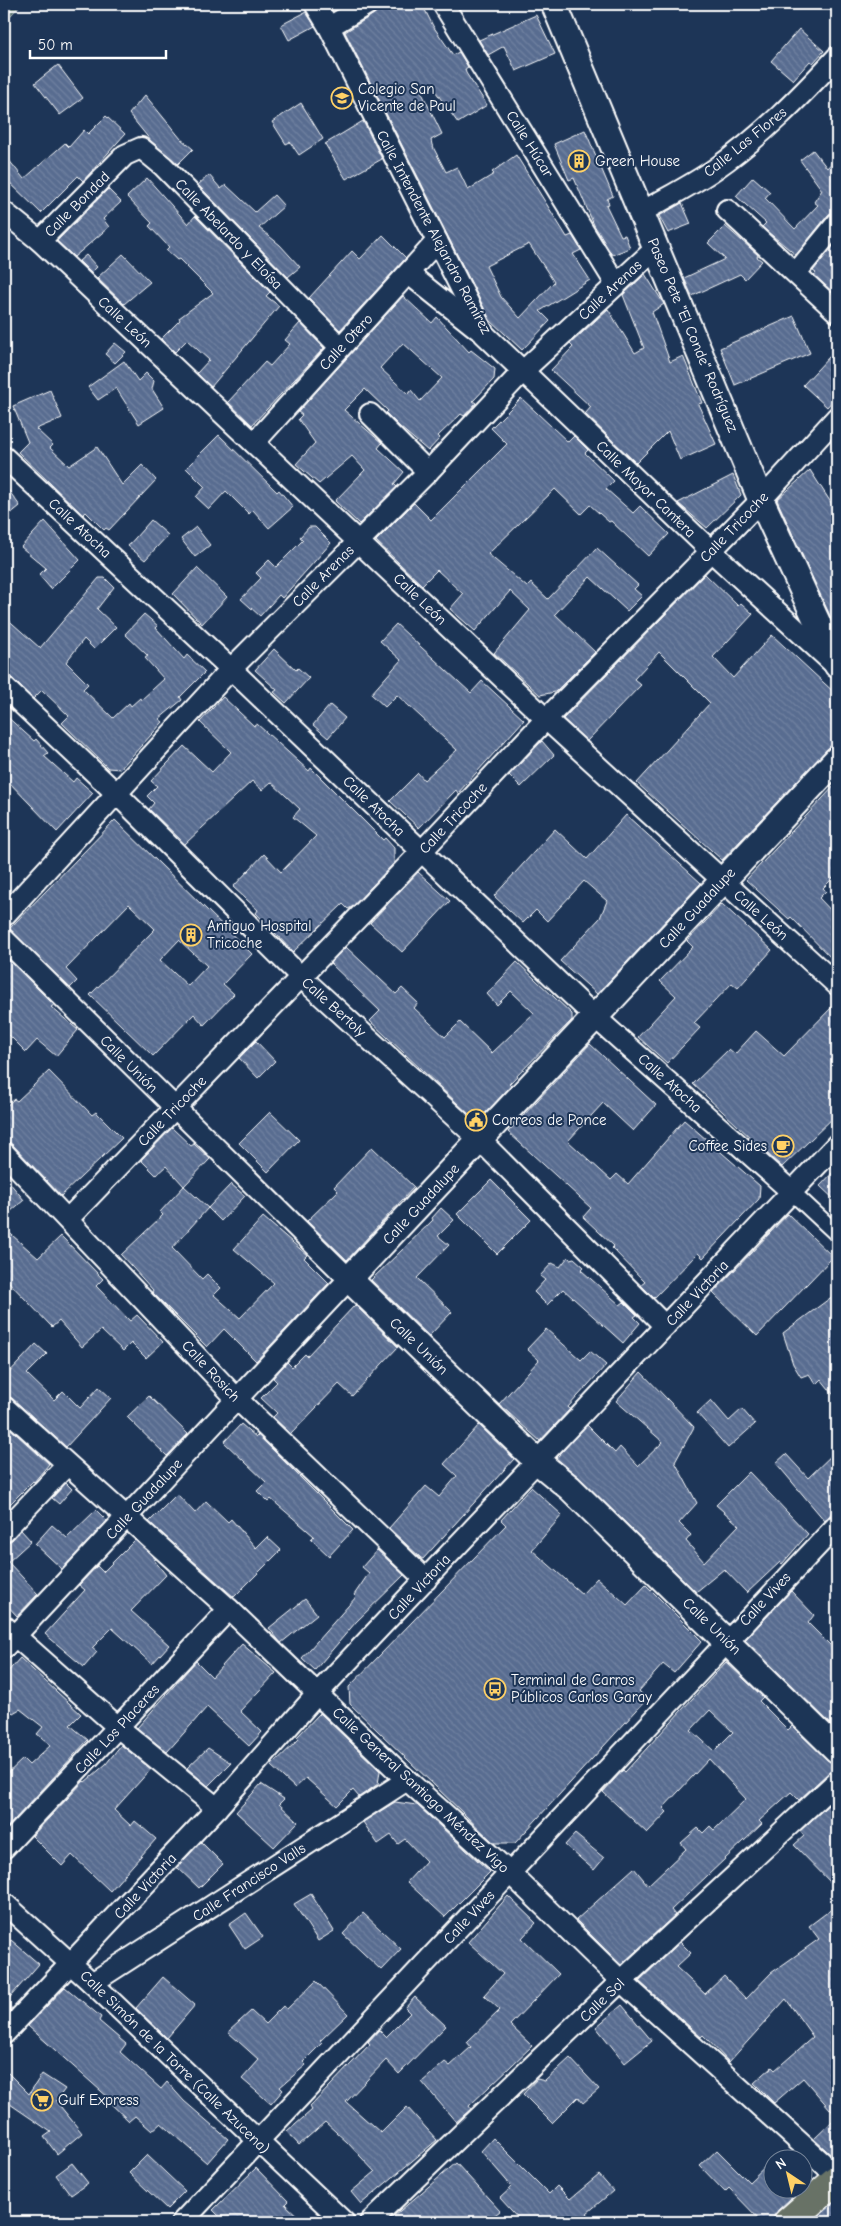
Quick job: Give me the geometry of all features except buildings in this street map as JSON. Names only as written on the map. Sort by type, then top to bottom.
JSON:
[{"type":"main road","points":[[788,2222],[837,2177]]},
{"type":"street","name":"Calle Intendente Alejandro Ramírez","points":[[315,4],[329,27],[484,334],[523,371]]},
{"type":"street","points":[[329,27],[368,4]]},
{"type":"street","name":"Calle Húcar","points":[[443,4],[616,284]]},
{"type":"street","name":"Paseo Pete \"El Conde\" Rodríguez","points":[[554,4],[761,500],[837,666]]},
{"type":"street","name":"Calle Las Flores","points":[[642,212],[692,184],[734,154],[786,109],[837,57]]},
{"type":"street","name":"Calle Abelardo y Eloísa","points":[[114,166],[133,150],[141,148],[146,150],[340,347]]},
{"type":"street","name":"Calle Bondad","points":[[40,241],[114,166]]},
{"type":"street","points":[[727,210],[833,308]]},
{"type":"street","name":"Calle León","points":[[4,212],[40,241],[546,719],[837,985]]},
{"type":"street","points":[[796,273],[837,223]]},
{"type":"street","name":"Calle Otero","points":[[254,442],[409,274],[437,241]]},
{"type":"street","name":"Calle Arenas","points":[[4,916],[231,669],[428,472],[523,371],[656,248]]},
{"type":"street","points":[[409,274],[484,334]]},
{"type":"street","name":"Calle Mayor Cantera","points":[[523,371],[711,551],[837,666]]},
{"type":"street","points":[[370,414],[428,472]]},
{"type":"street","name":"Calle Tricoche","points":[[68,1219],[422,851],[546,719],[761,500],[837,418]]},
{"type":"street","name":"Calle Atocha","points":[[4,457],[231,669],[595,1017],[792,1192]]},
{"type":"street","name":"Calle Bertoly","points":[[4,687],[117,794],[301,977],[480,1140],[665,1326]]},
{"type":"street","name":"Calle Guadalupe","points":[[8,1637],[126,1518],[837,759]]},
{"type":"street","name":"Calle Unión","points":[[4,939],[174,1109],[537,1461],[570,1488],[837,1750]]},
{"type":"street","name":"Calle Victoria","points":[[4,2034],[217,1808],[317,1694],[837,1144]]},
{"type":"street","name":"Calle Rosich","points":[[4,1153],[237,1399],[426,1580]]},
{"type":"street","points":[[792,1192],[837,1234]]},
{"type":"street","name":"Calle General Santiago Méndez Vigo","points":[[4,1407],[66,1466],[229,1610],[407,1780],[510,1873],[621,1981],[837,2177]]},
{"type":"street","points":[[4,1531],[66,1466]]},
{"type":"street","name":"Calle Vives","points":[[182,2222],[259,2143],[727,1640],[837,1525]]},
{"type":"street","name":"Calle Los Placeres","points":[[4,1848],[229,1610]]},
{"type":"street","points":[[8,1637],[217,1808]]},
{"type":"street","name":"Calle Francisco Valls","points":[[92,1983],[407,1780]]},
{"type":"street","name":"Calle Sol","points":[[370,2222],[621,1981],[837,1781]]},
{"type":"street","name":"Calle Simón de la Torre (Calle Azucena)","points":[[4,1904],[72,1964],[344,2222]]},
{"type":"green space","points":[[4,4],[21,4],[4,23]]},
{"type":"place","name":"Colegio San Vicente de Paul","points":[[342,98]]},
{"type":"place","name":"Green House","points":[[579,161]]},
{"type":"place","name":"Antiguo Hospital Tricoche","points":[[191,935]]},
{"type":"place","name":"Correos de Ponce","points":[[476,1120]]},
{"type":"place","name":"Coffee Sides","points":[[783,1146]]},
{"type":"place","name":"Terminal de Carros Públicos Carlos Garay","points":[[495,1689]]},
{"type":"place","name":"Gulf Express","points":[[42,2100]]}]
